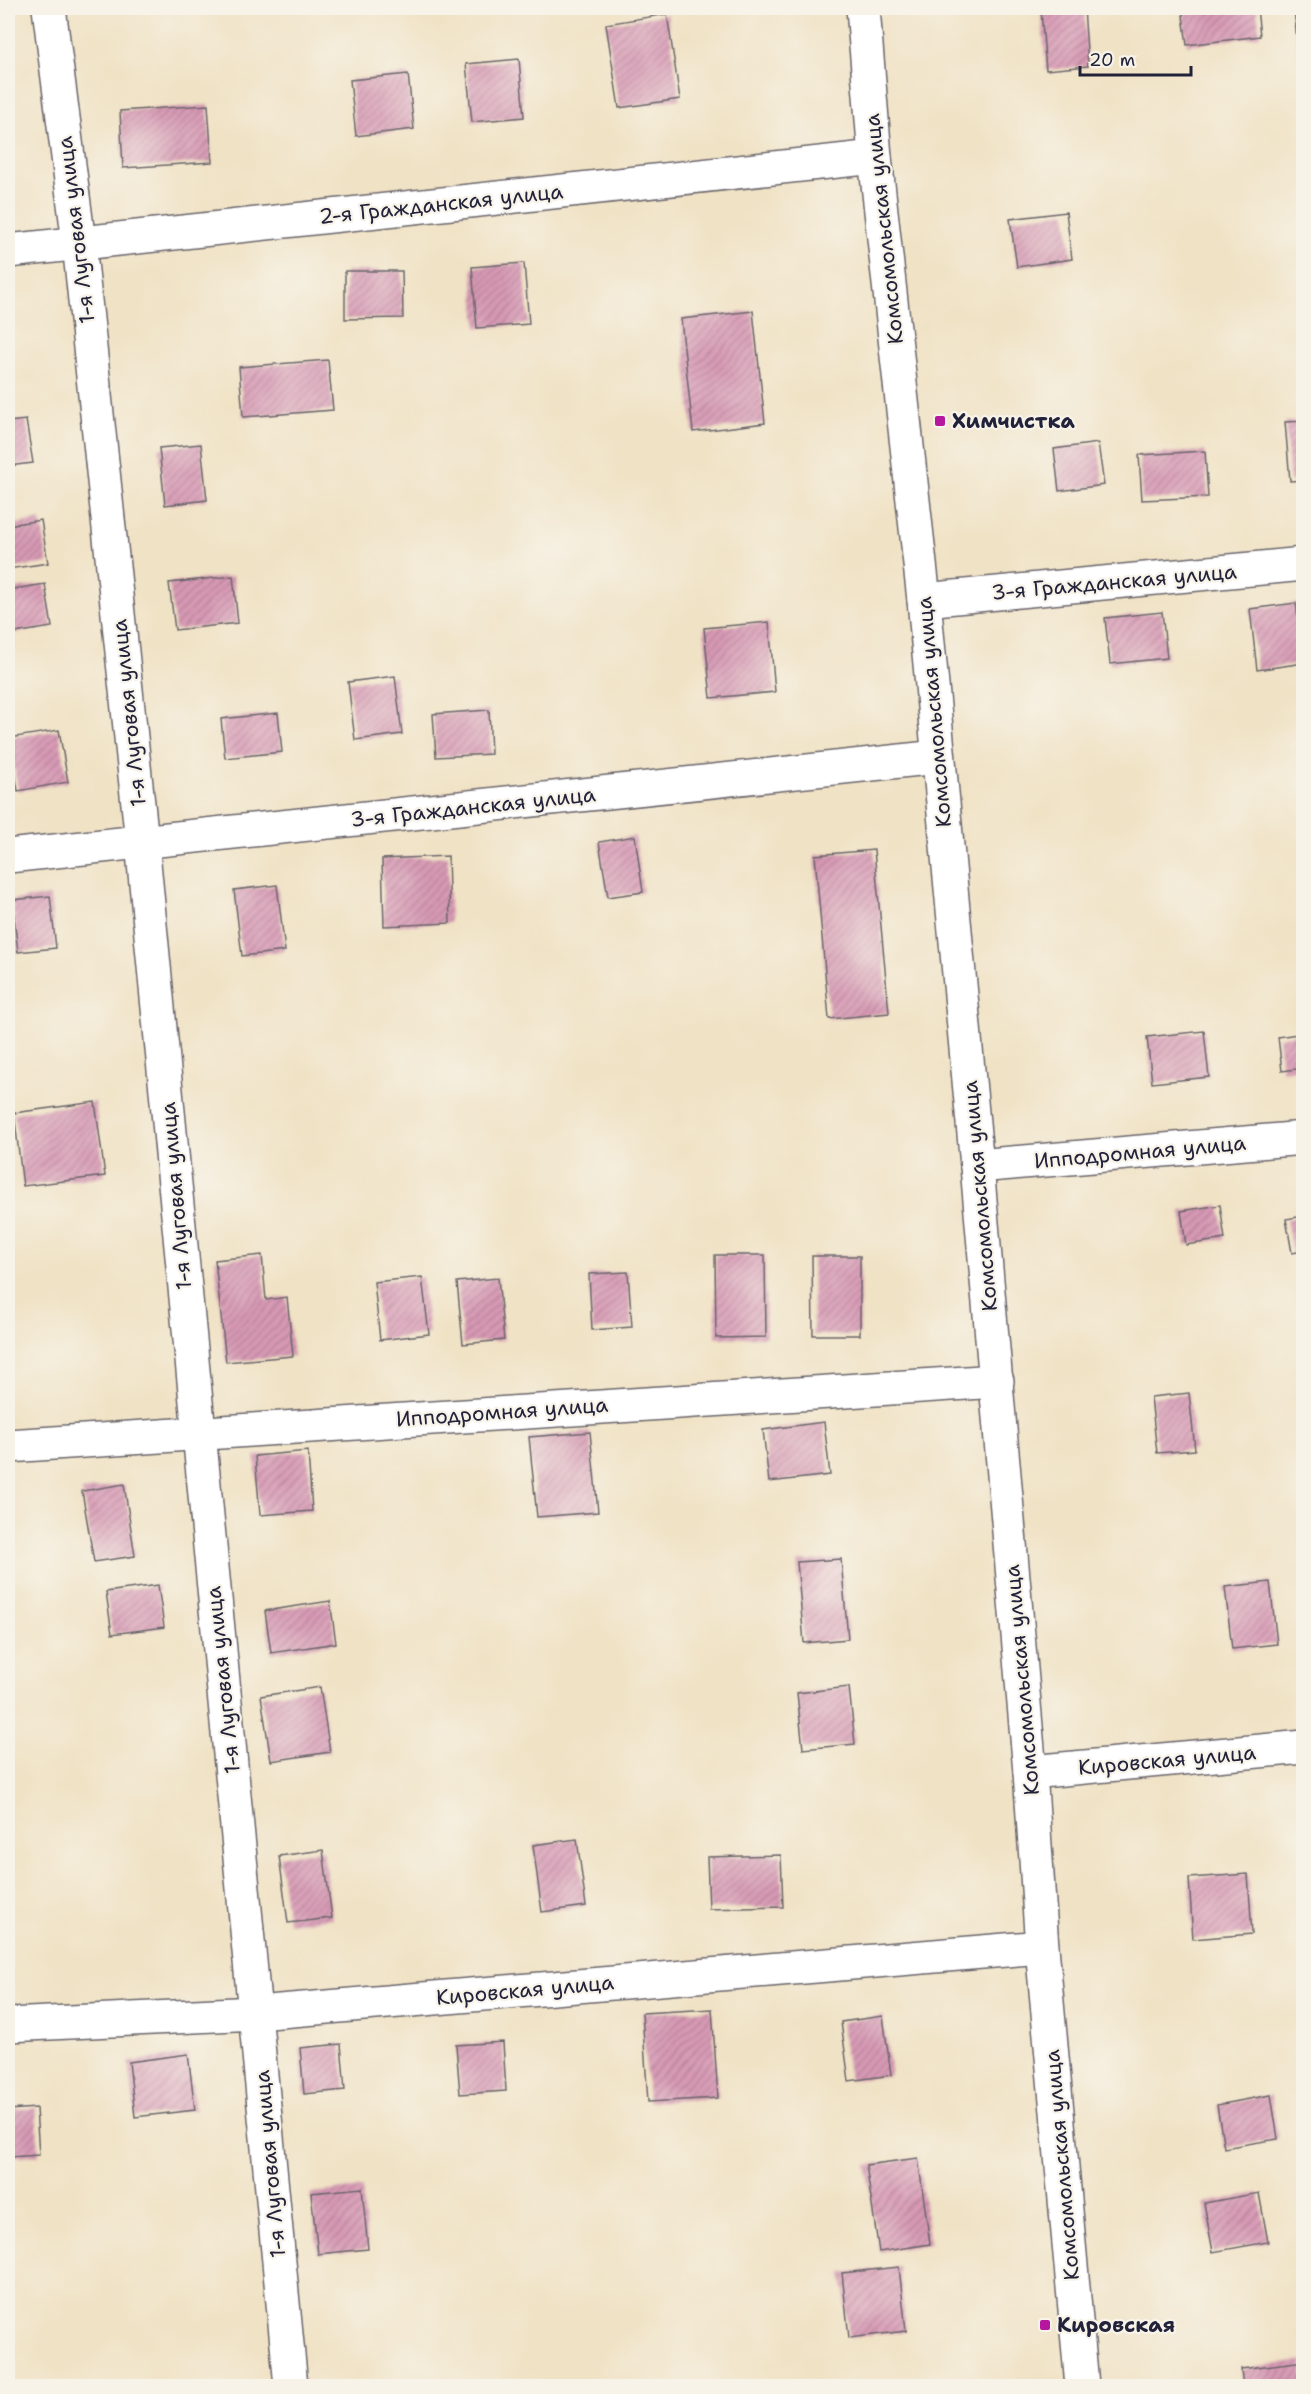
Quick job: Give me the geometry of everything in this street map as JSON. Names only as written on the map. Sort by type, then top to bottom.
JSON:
[{"type":"street","name":"1-я Луговая улица","points":[[49,8],[79,243],[142,842],[291,2386]]},
{"type":"street","name":"Комсомольская улица","points":[[863,8],[875,157],[924,600],[997,1381],[1030,1772],[1042,1947],[1082,2386]]},
{"type":"street","name":"2-я Гражданская улица","points":[[8,251],[875,157]]},
{"type":"street","name":"3-я Гражданская улица","points":[[924,600],[1304,564]]},
{"type":"street","name":"3-я Гражданская улица","points":[[8,856],[938,757]]},
{"type":"street","name":"Ипподромная улица","points":[[977,1166],[1304,1138]]},
{"type":"street","name":"Ипподромная улица","points":[[8,1446],[997,1381]]},
{"type":"street","name":"Кировская улица","points":[[1030,1772],[1304,1747]]},
{"type":"street","name":"Кировская улица","points":[[8,2025],[256,2013],[1042,1947]]},
{"type":"building","points":[[1084,8],[1088,66],[1046,70],[1041,11]]},
{"type":"building","points":[[1182,8],[1257,8],[1260,36],[1187,45]]},
{"type":"building","points":[[1294,8],[1304,8],[1304,52],[1298,52]]},
{"type":"building","points":[[667,14],[680,99],[619,108],[606,24]]},
{"type":"building","points":[[519,59],[524,117],[472,122],[466,64]]},
{"type":"building","points":[[408,74],[414,129],[356,136],[350,80]]},
{"type":"building","points":[[208,105],[212,162],[123,168],[120,111]]},
{"type":"building","points":[[1066,212],[1072,259],[1017,267],[1010,219]]},
{"type":"building","points":[[524,263],[529,324],[477,328],[472,267]]},
{"type":"building","points":[[345,271],[402,271],[403,318],[345,319]]},
{"type":"building","points":[[753,311],[765,423],[693,432],[681,319]]},
{"type":"building","points":[[328,360],[333,410],[243,417],[239,367]]},
{"type":"building","points":[[26,420],[33,463],[8,466],[8,422]]},
{"type":"building","points":[[1304,421],[1304,480],[1290,481],[1285,422]]},
{"type":"building","points":[[1098,443],[1104,485],[1059,491],[1054,449]]},
{"type":"building","points":[[201,444],[207,500],[165,505],[159,448]]},
{"type":"building","points":[[1205,451],[1208,497],[1142,500],[1139,455]]},
{"type":"building","points":[[41,520],[48,563],[8,569],[8,525]]},
{"type":"building","points":[[233,576],[238,623],[175,630],[169,583]]},
{"type":"building","points":[[45,584],[52,627],[8,634],[8,590]]},
{"type":"building","points":[[1296,603],[1304,663],[1257,670],[1250,609]]},
{"type":"building","points":[[1162,612],[1167,658],[1110,664],[1105,618]]},
{"type":"building","points":[[769,622],[775,692],[711,698],[704,628]]},
{"type":"building","points":[[395,676],[402,734],[355,740],[348,682]]},
{"type":"building","points":[[489,710],[491,754],[436,757],[433,714]]},
{"type":"building","points":[[278,713],[282,752],[225,758],[221,719]]},
{"type":"building","points":[[59,730],[68,782],[18,791],[9,738]]},
{"type":"building","points":[[635,836],[643,892],[608,897],[599,842]]},
{"type":"building","points":[[874,850],[889,1013],[829,1019],[815,855]]},
{"type":"building","points":[[448,856],[450,923],[384,926],[382,859]]},
{"type":"building","points":[[277,885],[285,951],[242,956],[234,890]]},
{"type":"building","points":[[50,896],[56,948],[18,952],[12,900]]},
{"type":"building","points":[[1204,1031],[1209,1077],[1152,1083],[1147,1037]]},
{"type":"building","points":[[1304,1033],[1304,1068],[1282,1071],[1278,1037]]},
{"type":"building","points":[[95,1102],[105,1176],[23,1186],[14,1113]]},
{"type":"building","points":[[1220,1205],[1225,1239],[1186,1245],[1181,1211]]},
{"type":"building","points":[[1304,1216],[1304,1251],[1292,1253],[1286,1219]]},
{"type":"building","points":[[262,1255],[266,1300],[287,1297],[293,1356],[226,1362],[215,1260]]},
{"type":"building","points":[[715,1255],[765,1255],[766,1337],[716,1338]]},
{"type":"building","points":[[812,1256],[860,1256],[860,1335],[813,1335]]},
{"type":"building","points":[[628,1272],[632,1327],[592,1330],[589,1274]]},
{"type":"building","points":[[422,1277],[429,1334],[380,1340],[374,1282]]},
{"type":"building","points":[[498,1278],[504,1340],[463,1344],[457,1282]]},
{"type":"building","points":[[1189,1393],[1195,1450],[1157,1453],[1151,1397]]},
{"type":"building","points":[[824,1422],[830,1475],[769,1482],[763,1430]]},
{"type":"building","points":[[590,1432],[598,1512],[537,1517],[529,1437]]},
{"type":"building","points":[[308,1451],[312,1511],[260,1515],[255,1456]]},
{"type":"building","points":[[124,1484],[135,1556],[94,1562],[82,1491]]},
{"type":"building","points":[[841,1559],[848,1639],[804,1643],[797,1562]]},
{"type":"building","points":[[1270,1582],[1277,1644],[1232,1649],[1225,1587]]},
{"type":"building","points":[[158,1585],[164,1627],[112,1634],[106,1592]]},
{"type":"building","points":[[330,1601],[336,1643],[271,1653],[265,1611]]},
{"type":"building","points":[[320,1687],[330,1752],[271,1761],[261,1696]]},
{"type":"building","points":[[849,1687],[855,1744],[803,1749],[797,1693]]},
{"type":"building","points":[[577,1839],[586,1906],[542,1912],[533,1845]]},
{"type":"building","points":[[323,1850],[332,1918],[288,1923],[279,1856]]},
{"type":"building","points":[[781,1855],[783,1907],[709,1909],[707,1857]]},
{"type":"building","points":[[1248,1874],[1252,1934],[1193,1939],[1189,1878]]},
{"type":"building","points":[[712,2009],[718,2098],[648,2102],[642,2013]]},
{"type":"building","points":[[883,2016],[891,2075],[849,2081],[841,2022]]},
{"type":"building","points":[[503,2042],[506,2091],[460,2094],[456,2045]]},
{"type":"building","points":[[341,2044],[345,2090],[304,2094],[300,2048]]},
{"type":"building","points":[[188,2054],[195,2110],[135,2117],[129,2062]]},
{"type":"building","points":[[1271,2095],[1278,2139],[1224,2148],[1217,2105]]},
{"type":"building","points":[[36,2108],[39,2155],[8,2157],[8,2110]]},
{"type":"building","points":[[918,2158],[930,2244],[879,2252],[866,2165]]},
{"type":"building","points":[[362,2188],[368,2249],[318,2254],[311,2193]]},
{"type":"building","points":[[1259,2193],[1268,2242],[1213,2252],[1204,2203]]},
{"type":"building","points":[[899,2267],[906,2331],[849,2338],[842,2273]]},
{"type":"building","points":[[1304,2361],[1304,2386],[1243,2386],[1241,2369]]},
{"type":"place","name":"Химчистка","points":[[940,421]]},
{"type":"place","name":"Кировская","points":[[1045,2325]]}]
